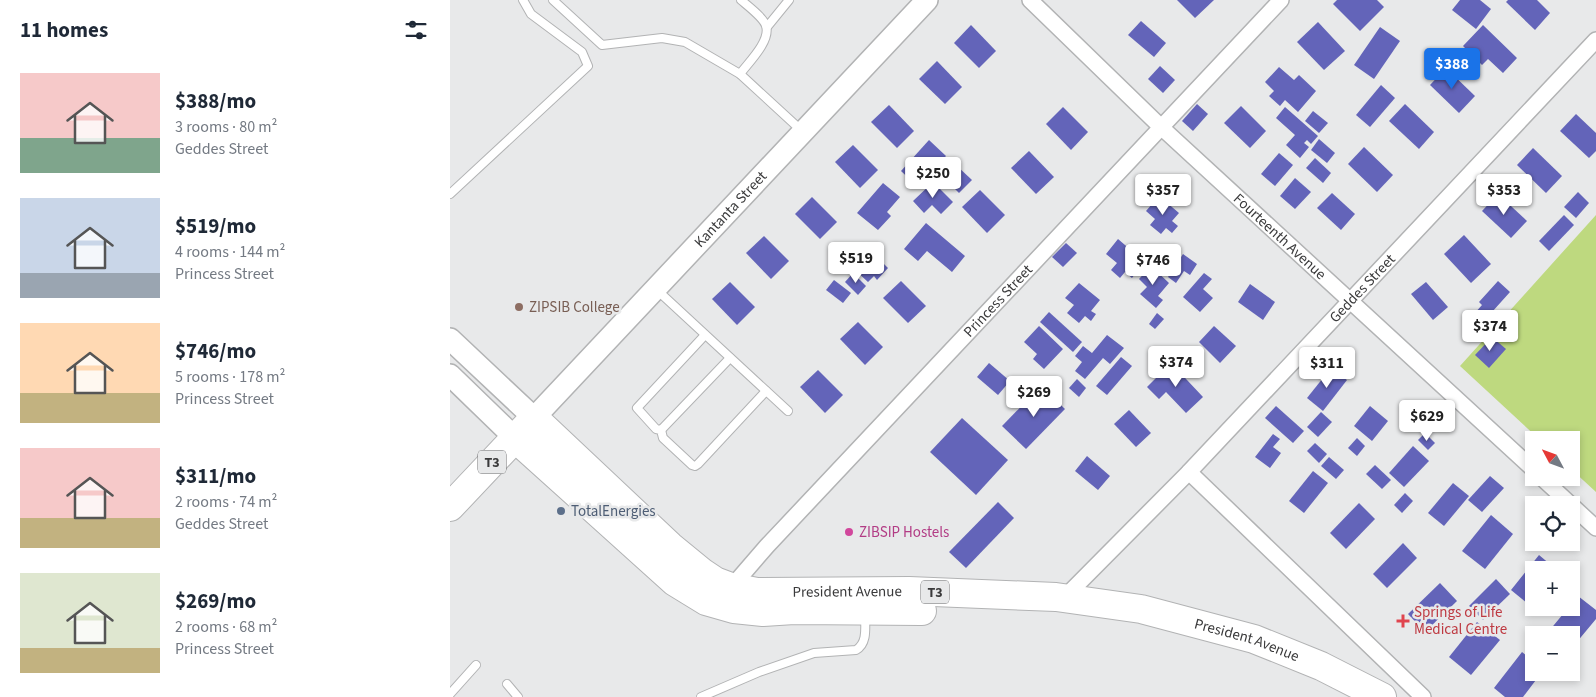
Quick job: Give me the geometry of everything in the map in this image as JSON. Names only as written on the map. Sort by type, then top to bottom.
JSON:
[{"type":"highway","name":"President Avenue","points":[[534,418],[602,500]]},
{"type":"highway","name":"T3","points":[[450,507],[534,418]]},
{"type":"highway","name":"President Avenue","points":[[515,438],[602,500],[683,573],[693,595],[725,596],[758,592],[909,591],[1064,598],[1141,608],[1254,639],[1321,666],[1382,697]]},
{"type":"highway","name":"President Avenue","points":[[725,596],[763,612],[794,610],[918,610],[1055,616],[1137,627],[1248,657],[1340,697]]},
{"type":"street","name":"Kantanta Street","points":[[534,418],[926,0]]},
{"type":"street","name":"Fourteenth Avenue","points":[[1030,0],[1161,127],[1525,462]]},
{"type":"street","name":"Princess Street","points":[[725,596],[774,539],[1281,0]]},
{"type":"street","name":"Geddes Street","points":[[1064,598],[1190,472],[1596,40]]},
{"type":"street","name":"President Avenue","points":[[450,339],[534,418]]},
{"type":"street","name":"President Avenue","points":[[450,375],[515,438]]},
{"type":"street","points":[[1190,472],[1423,697]]},
{"type":"street","points":[[1551,486],[1596,528]]},
{"type":"lane","points":[[450,194],[588,66],[582,52],[531,14],[523,0]]},
{"type":"lane","points":[[553,0],[602,45],[662,38],[685,42],[740,74],[803,132]]},
{"type":"lane","points":[[741,0],[766,27]]},
{"type":"lane","points":[[740,74],[764,43],[766,27],[789,0]]},
{"type":"lane","points":[[656,289],[788,411]]},
{"type":"lane","points":[[661,430],[644,417],[637,407],[706,335]]},
{"type":"lane","points":[[661,430],[730,358]]},
{"type":"lane","points":[[661,430],[663,438],[694,466],[766,391]]},
{"type":"lane","points":[[701,697],[760,672],[814,653],[856,650],[864,642],[866,610]]},
{"type":"lane","points":[[450,694],[476,665]]},
{"type":"lane","points":[[507,684],[518,697]]},
{"type":"green space","points":[[1596,215],[1596,492],[1580,477],[1580,431],[1530,431],[1460,366]]},
{"type":"building","points":[[1177,0],[1214,0],[1195,18]]},
{"type":"building","points":[[1337,0],[1377,0],[1384,7],[1360,31],[1333,4]]},
{"type":"building","points":[[1460,0],[1480,0],[1491,9],[1476,29],[1452,10]]},
{"type":"building","points":[[1508,0],[1537,0],[1550,13],[1535,30],[1506,2]]},
{"type":"building","points":[[1141,21],[1166,43],[1154,57],[1128,35]]},
{"type":"building","points":[[1318,22],[1345,51],[1324,70],[1297,42]]},
{"type":"building","points":[[971,25],[996,51],[979,68],[954,43]]},
{"type":"building","points":[[1483,25],[1517,58],[1503,73],[1488,59],[1482,65],[1463,46]]},
{"type":"building","points":[[1380,27],[1400,41],[1374,79],[1354,65]]},
{"type":"building","points":[[937,61],[962,87],[945,104],[919,79]]},
{"type":"building","points":[[1160,66],[1175,80],[1163,93],[1148,79]]},
{"type":"building","points":[[1279,67],[1294,80],[1299,75],[1316,91],[1298,112],[1285,100],[1280,106],[1269,96],[1274,91],[1265,82]]},
{"type":"building","points":[[1446,68],[1475,96],[1459,113],[1430,85]]},
{"type":"building","points":[[1381,85],[1395,98],[1370,127],[1356,115]]},
{"type":"building","points":[[1197,104],[1208,114],[1193,131],[1182,121]]},
{"type":"building","points":[[1405,104],[1434,132],[1419,149],[1389,121]]},
{"type":"building","points":[[889,105],[914,131],[897,148],[871,122]]},
{"type":"building","points":[[1241,106],[1266,131],[1250,148],[1224,123]]},
{"type":"building","points":[[1063,107],[1088,132],[1071,150],[1046,124]]},
{"type":"building","points":[[1285,107],[1318,136],[1311,144],[1307,140],[1304,143],[1309,147],[1300,158],[1286,145],[1295,135],[1276,118]]},
{"type":"building","points":[[1313,111],[1328,123],[1319,133],[1305,121]]},
{"type":"building","points":[[1576,114],[1596,133],[1596,151],[1589,158],[1560,131]]},
{"type":"building","points":[[1319,139],[1335,153],[1327,163],[1311,150]]},
{"type":"building","points":[[929,140],[946,156],[917,186],[901,171]]},
{"type":"building","points":[[853,145],[878,170],[860,188],[835,162]]},
{"type":"building","points":[[1364,147],[1393,175],[1377,192],[1348,164]]},
{"type":"building","points":[[1533,148],[1562,176],[1546,193],[1517,165]]},
{"type":"building","points":[[1029,151],[1054,177],[1036,194],[1011,168]]},
{"type":"building","points":[[1279,153],[1293,165],[1275,186],[1261,174]]},
{"type":"building","points":[[1315,158],[1331,173],[1323,183],[1306,168]]},
{"type":"building","points":[[957,166],[972,180],[959,193],[945,179]]},
{"type":"building","points":[[1295,178],[1311,192],[1295,209],[1280,196]]},
{"type":"building","points":[[933,182],[953,202],[941,214],[932,205],[924,213],[913,201]]},
{"type":"building","points":[[883,183],[900,197],[887,212],[891,216],[878,230],[857,213]]},
{"type":"building","points":[[980,190],[1005,215],[987,233],[962,207]]},
{"type":"building","points":[[1578,192],[1589,203],[1576,218],[1564,207]]},
{"type":"building","points":[[1332,193],[1355,214],[1341,230],[1317,208]]},
{"type":"building","points":[[1498,194],[1527,221],[1511,238],[1482,211]]},
{"type":"building","points":[[1159,196],[1179,213],[1172,221],[1178,226],[1172,233],[1166,228],[1161,234],[1150,225],[1155,219],[1146,211]]},
{"type":"building","points":[[812,197],[837,222],[820,239],[795,214]]},
{"type":"building","points":[[1564,215],[1574,225],[1549,251],[1539,241]]},
{"type":"building","points":[[926,223],[965,256],[952,272],[927,251],[918,261],[904,249]]},
{"type":"building","points":[[1464,235],[1491,264],[1471,283],[1444,254]]},
{"type":"building","points":[[764,236],[789,261],[771,279],[746,253]]},
{"type":"building","points":[[1118,239],[1139,257],[1132,265],[1138,270],[1132,278],[1125,272],[1120,278],[1111,270],[1117,263],[1106,254]]},
{"type":"building","points":[[1066,243],[1077,253],[1063,267],[1052,257]]},
{"type":"building","points":[[873,253],[888,268],[877,280],[874,276],[868,282],[856,271]]},
{"type":"building","points":[[1183,254],[1197,264],[1190,275],[1184,271],[1176,283],[1168,277]]},
{"type":"building","points":[[1151,266],[1169,283],[1158,296],[1163,300],[1156,308],[1140,294],[1147,287],[1139,279]]},
{"type":"building","points":[[853,273],[866,286],[858,295],[845,282]]},
{"type":"building","points":[[1204,273],[1212,279],[1203,289],[1213,298],[1200,312],[1183,297]]},
{"type":"building","points":[[834,280],[851,293],[843,303],[826,290]]},
{"type":"building","points":[[901,281],[926,306],[908,323],[883,298]]},
{"type":"building","points":[[1498,281],[1510,292],[1483,322],[1474,314],[1482,305],[1479,302]]},
{"type":"building","points":[[730,282],[755,307],[737,325],[712,299]]},
{"type":"building","points":[[1426,282],[1448,307],[1433,320],[1411,294]]},
{"type":"building","points":[[1079,283],[1100,300],[1091,311],[1096,314],[1091,321],[1085,316],[1079,323],[1067,313],[1074,305],[1065,298]]},
{"type":"building","points":[[1250,284],[1275,302],[1263,320],[1238,302]]},
{"type":"building","points":[[1049,312],[1082,342],[1073,352],[1040,322]]},
{"type":"building","points":[[1157,313],[1164,319],[1155,329],[1149,324]]},
{"type":"building","points":[[858,322],[883,347],[865,365],[840,339]]},
{"type":"building","points":[[1039,326],[1063,349],[1044,369],[1033,359],[1037,354],[1024,342]]},
{"type":"building","points":[[1214,326],[1236,346],[1220,363],[1199,342]]},
{"type":"building","points":[[1107,335],[1124,348],[1110,364],[1103,358],[1085,379],[1075,371],[1082,362],[1075,356],[1083,346],[1092,353]]},
{"type":"building","points":[[1492,337],[1506,349],[1489,368],[1475,355]]},
{"type":"building","points":[[1121,357],[1132,366],[1107,395],[1096,386]]},
{"type":"building","points":[[989,363],[1010,381],[998,395],[977,377]]},
{"type":"building","points":[[1171,363],[1203,397],[1186,413],[1166,392],[1159,399],[1147,387]]},
{"type":"building","points":[[1331,368],[1347,380],[1323,411],[1307,398]]},
{"type":"building","points":[[818,370],[843,395],[825,413],[800,387]]},
{"type":"building","points":[[1077,379],[1086,388],[1079,397],[1069,388]]},
{"type":"building","points":[[1041,386],[1065,409],[1026,449],[1002,426]]},
{"type":"building","points":[[1276,406],[1304,431],[1293,443],[1265,418]]},
{"type":"building","points":[[1370,406],[1388,421],[1372,441],[1354,426]]},
{"type":"building","points":[[1129,410],[1151,433],[1136,447],[1114,424]]},
{"type":"building","points":[[1321,412],[1332,422],[1318,437],[1307,427]]},
{"type":"building","points":[[962,418],[1008,460],[976,495],[930,452]]},
{"type":"building","points":[[1425,433],[1435,443],[1428,450],[1418,440]]},
{"type":"building","points":[[1273,434],[1280,439],[1273,447],[1281,453],[1270,468],[1255,457]]},
{"type":"building","points":[[1357,438],[1365,446],[1357,456],[1348,448]]},
{"type":"building","points":[[1315,443],[1327,454],[1319,463],[1307,451]]},
{"type":"building","points":[[1413,446],[1429,461],[1404,487],[1389,473]]},
{"type":"building","points":[[1087,456],[1110,476],[1098,490],[1075,471]]},
{"type":"building","points":[[1329,457],[1344,470],[1336,479],[1321,466]]},
{"type":"building","points":[[1375,465],[1391,480],[1382,489],[1366,474]]},
{"type":"building","points":[[1313,471],[1328,483],[1304,513],[1289,501]]},
{"type":"building","points":[[1490,476],[1504,488],[1482,512],[1468,500]]},
{"type":"building","points":[[1453,483],[1469,496],[1444,526],[1428,513]]},
{"type":"building","points":[[1405,493],[1413,501],[1402,513],[1394,505]]},
{"type":"building","points":[[998,502],[1014,518],[966,568],[949,552]]},
{"type":"building","points":[[1359,503],[1375,519],[1346,549],[1330,533]]},
{"type":"building","points":[[1491,515],[1513,534],[1485,569],[1462,551]]},
{"type":"building","points":[[1403,543],[1417,558],[1387,588],[1373,574]]},
{"type":"building","points":[[1539,555],[1546,561],[1534,561]]},
{"type":"building","points":[[1525,572],[1525,601],[1511,590]]},
{"type":"building","points":[[1496,579],[1510,594],[1483,620],[1469,606]]},
{"type":"building","points":[[1440,583],[1457,601],[1425,632],[1408,614]]},
{"type":"building","points":[[1580,598],[1596,610],[1596,619],[1580,638],[1580,626],[1553,626],[1561,616],[1580,616]]},
{"type":"building","points":[[1477,622],[1500,640],[1471,675],[1449,657]]},
{"type":"building","points":[[1522,652],[1525,654],[1525,681],[1535,681],[1523,697],[1505,697],[1494,688]]},
{"type":"place","name":"ZIPSIB College","points":[[519,307]]},
{"type":"place","name":"TotalEnergies","points":[[561,511]]},
{"type":"place","name":"ZIBSIP Hostels","points":[[849,532]]},
{"type":"place","name":"Springs of Life Medical Centre","points":[[1403,621]]}]
